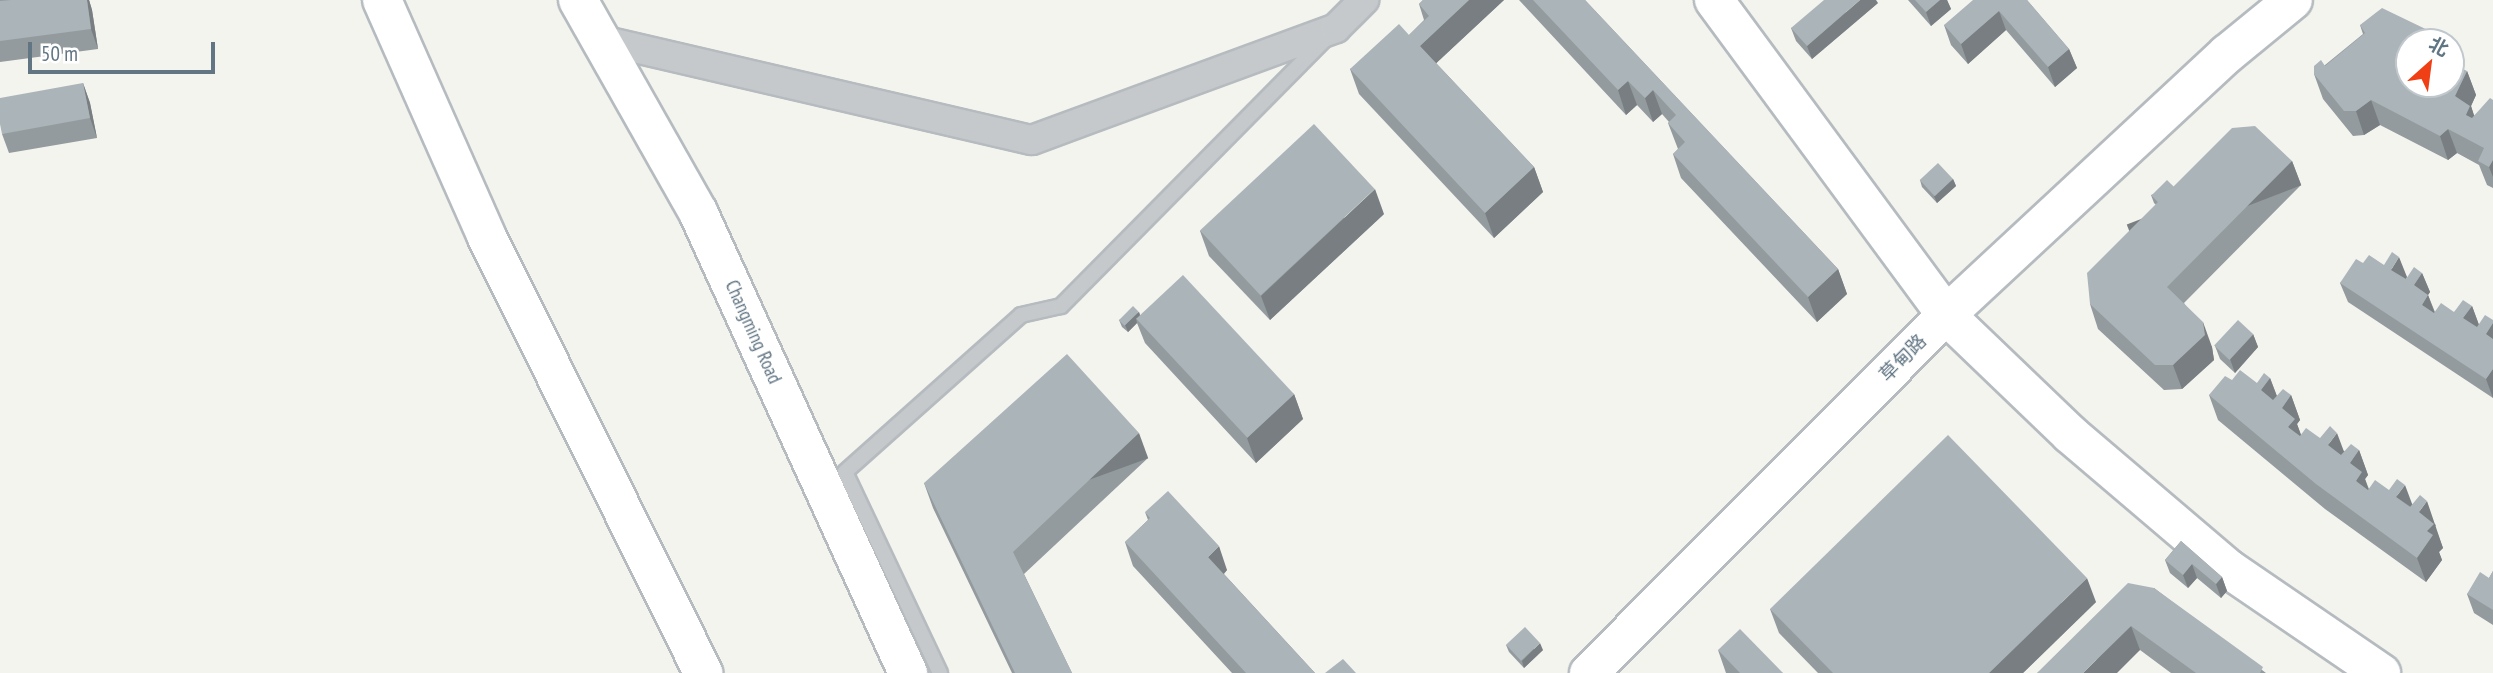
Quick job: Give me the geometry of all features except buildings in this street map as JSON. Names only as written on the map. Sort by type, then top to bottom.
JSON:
[{"type":"street","points":[[382,0],[486,235],[704,673]]},
{"type":"street","name":"Changming Road","points":[[578,0],[698,212],[908,673]]},
{"type":"street","points":[[601,40],[1032,140],[1336,28],[1364,0]]},
{"type":"street","points":[[1714,0],[1946,315],[2070,434],[2230,570],[2381,673]]},
{"type":"street","points":[[2227,54],[2276,0]]},
{"type":"street","points":[[2227,54],[2293,0]]},
{"type":"street","name":"草甸路","points":[[1589,673],[1946,315],[2227,54]]},
{"type":"lane","points":[[940,673],[845,472],[1021,315],[1060,306],[1336,28]]}]
